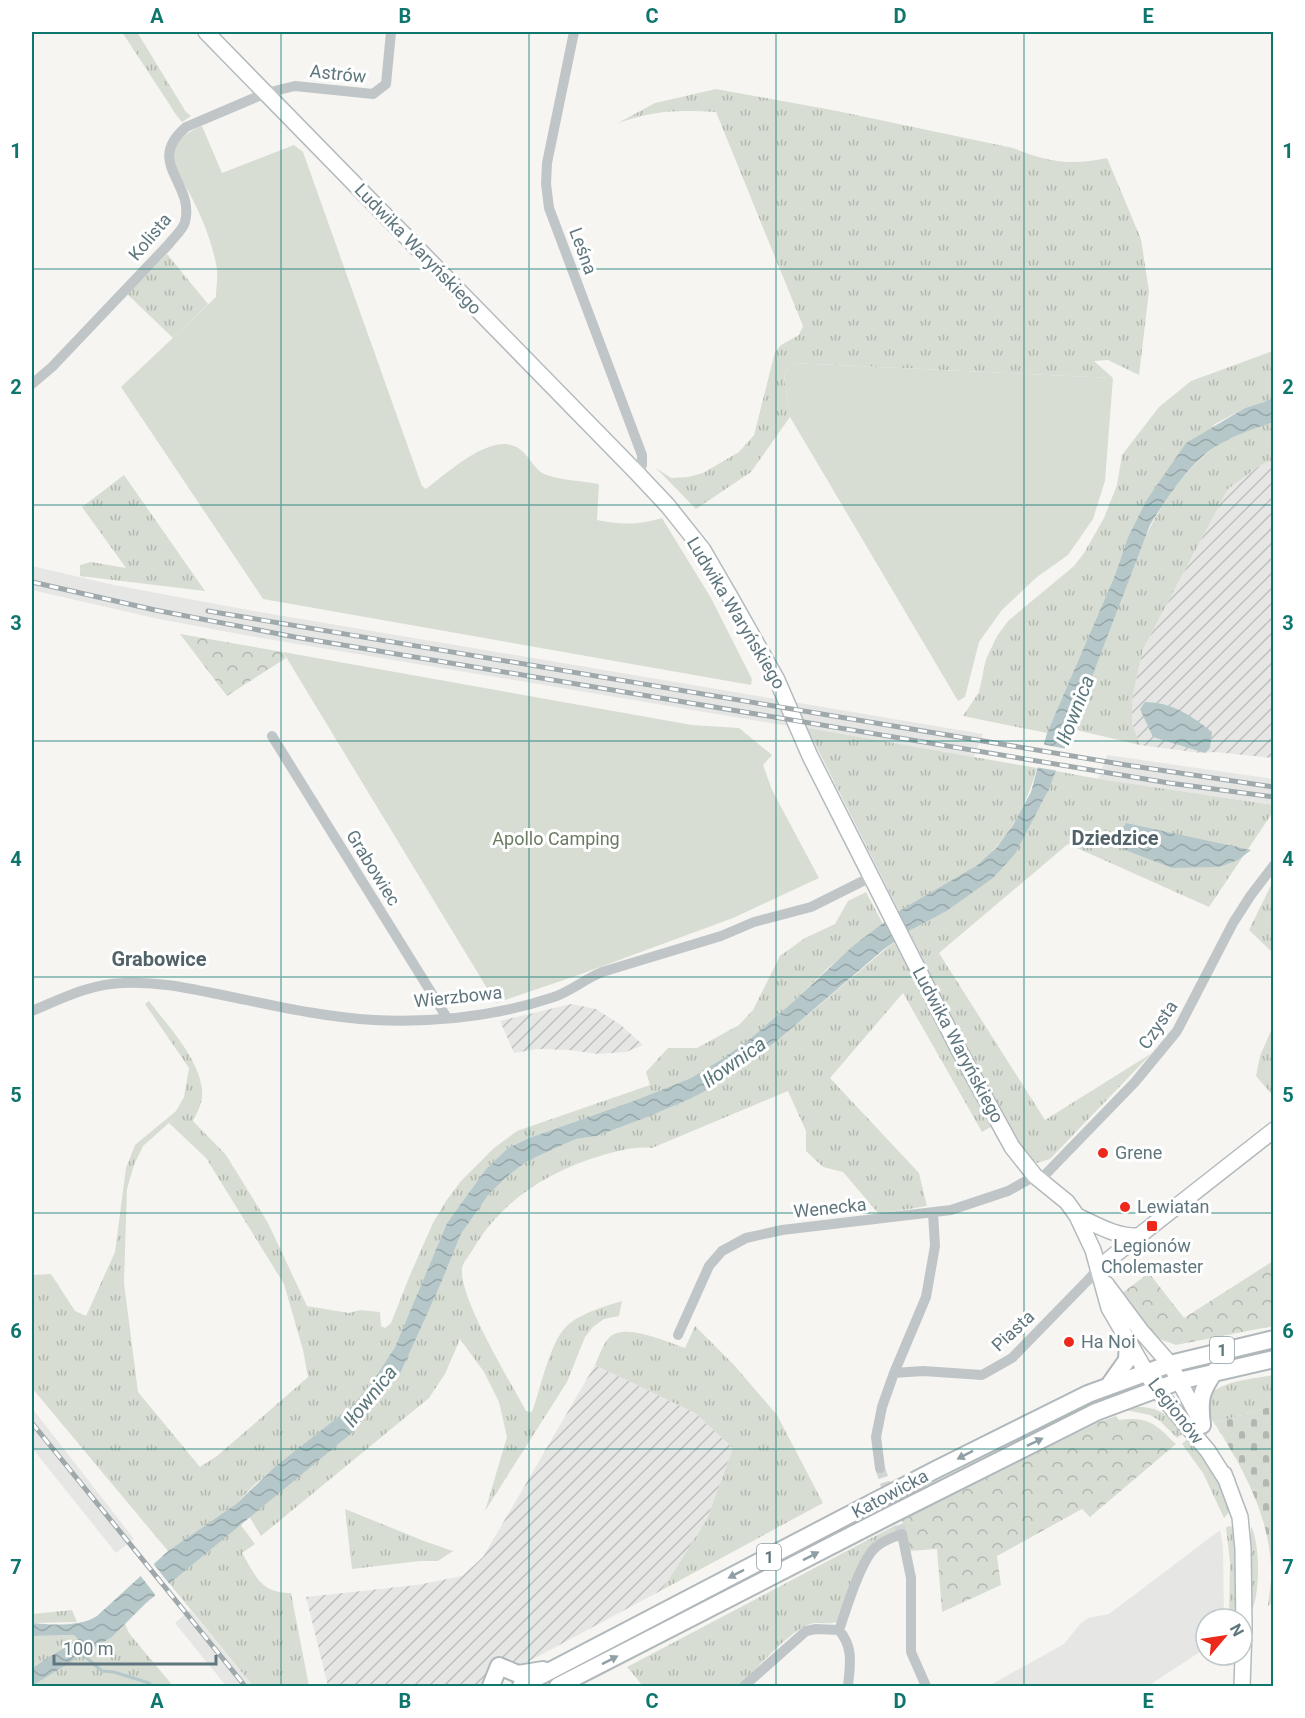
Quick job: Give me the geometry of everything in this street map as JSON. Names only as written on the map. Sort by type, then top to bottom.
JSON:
[{"type":"main road","name":"Katowicka","points":[[521,1686],[946,1465],[1109,1385],[1170,1364],[1274,1339]]},
{"type":"main road","points":[[1109,1385],[1127,1360],[1128,1341]]},
{"type":"main road","name":"Katowicka","points":[[558,1686],[1096,1412],[1179,1381],[1274,1359]]},
{"type":"main road","points":[[1202,1425],[1199,1401],[1205,1385],[1215,1371]]},
{"type":"main road","points":[[491,1686],[499,1666],[518,1674],[561,1665]]},
{"type":"street","name":"Ludwika Waryńskiego","points":[[206,32],[637,473],[668,506],[703,550],[782,689],[808,750],[871,877],[960,1052],[1012,1147],[1037,1178],[1067,1202],[1077,1216],[1099,1271]]},
{"type":"street","name":"Astrów","points":[[266,93],[295,86],[373,94],[386,84],[390,32]]},
{"type":"street","name":"Leśna","points":[[574,32],[547,163],[546,184],[549,208],[642,455],[642,465],[637,473]]},
{"type":"street","name":"Kolista","points":[[32,384],[60,358],[168,245],[185,224],[187,207],[181,188],[169,164],[170,150],[175,136],[186,127],[266,93]]},
{"type":"street","name":"Grabowiec","points":[[272,736],[447,1018]]},
{"type":"street","name":"Czysta","points":[[1037,1178],[1135,1082],[1177,1031],[1233,923],[1273,868]]},
{"type":"street","name":"Wierzbowa","points":[[32,1011],[82,990],[120,983],[162,983],[325,1016],[375,1020],[447,1018],[488,1014],[556,996],[586,978],[603,972],[721,936],[754,922],[811,907],[871,877]]},
{"type":"street","points":[[1099,1271],[1138,1236],[1274,1130]]},
{"type":"street","name":"Wenecka","points":[[678,1335],[709,1266],[722,1251],[746,1238],[782,1230],[933,1213],[969,1205],[1037,1178]]},
{"type":"street","points":[[880,1468],[876,1437],[882,1407],[926,1297],[935,1246],[933,1213]]},
{"type":"street","points":[[1077,1216],[1115,1233],[1138,1236]]},
{"type":"street","name":"Piasta","points":[[894,1373],[923,1371],[982,1375],[1012,1358],[1099,1271]]},
{"type":"street","name":"Legionów","points":[[1099,1271],[1109,1308],[1156,1389],[1203,1445],[1227,1481]]},
{"type":"street","name":"Legionów","points":[[1099,1271],[1141,1331],[1170,1364],[1202,1425],[1240,1517],[1243,1549],[1244,1629],[1242,1686]]},
{"type":"street","points":[[839,1630],[869,1555],[876,1546],[902,1534],[910,1578],[911,1652],[926,1686]]},
{"type":"street","points":[[744,1686],[806,1631],[816,1629],[839,1630],[848,1641],[851,1662],[848,1686]]},
{"type":"shaded area","points":[[1273,460],[1273,758],[1215,752],[1201,753],[1140,745],[1132,723],[1132,699],[1143,649],[1228,489],[1259,466]]},
{"type":"shaded area","points":[[32,566],[114,585],[248,610],[983,734],[974,757],[244,635],[154,618],[32,590]]},
{"type":"shaded area","points":[[1107,755],[1273,779],[1273,805],[1098,779]]},
{"type":"shaded area","points":[[571,1004],[596,1009],[621,1025],[643,1045],[626,1052],[598,1054],[538,1049],[514,1053],[500,1021]]},
{"type":"shaded area","points":[[595,1365],[695,1413],[733,1448],[707,1519],[662,1590],[483,1686],[328,1686],[306,1597],[417,1585],[462,1576],[483,1557]]},
{"type":"shaded area","points":[[32,1408],[134,1539],[116,1553],[32,1448]]},
{"type":"shaded area","points":[[1220,1530],[1223,1547],[1224,1607],[1194,1607],[1194,1656],[1148,1686],[993,1686],[992,1684],[1064,1644],[1080,1624],[1088,1618],[1109,1614]]},
{"type":"shaded area","points":[[190,1610],[253,1686],[226,1686],[175,1623]]},
{"type":"green space","points":[[122,32],[137,32],[186,112],[191,116],[182,122],[177,116]]},
{"type":"green space","points":[[716,89],[837,111],[1013,148],[1037,157],[1059,161],[1082,162],[1107,158],[1141,239],[1149,291],[1139,375],[1108,360],[1094,361],[1113,378],[793,363],[784,373],[790,417],[751,472],[696,509],[656,468],[671,478],[688,477],[703,473],[739,452],[754,435],[775,352],[781,345],[799,335],[803,326],[716,112],[667,112],[618,123],[655,103]]},
{"type":"green space","points":[[202,126],[222,173],[294,145],[303,152],[422,486],[426,489],[480,451],[504,444],[519,448],[544,474],[599,484],[597,520],[630,524],[662,518],[711,598],[752,679],[751,685],[263,599],[121,387],[216,297],[217,269],[211,243],[198,210],[178,173],[174,155],[180,140]]},
{"type":"green space","points":[[167,254],[208,304],[173,338],[127,294]]},
{"type":"green space","points":[[1273,351],[1273,399],[1245,408],[1215,424],[1146,501],[1128,537],[1115,575],[1047,733],[963,716],[979,692],[986,659],[997,636],[1008,621],[1074,566],[1084,553],[1104,518],[1117,485],[1122,455],[1159,407],[1191,381]]},
{"type":"green space","points":[[793,363],[1113,378],[1105,481],[1093,519],[1068,555],[1037,577],[1002,610],[979,642],[965,697],[958,701],[790,417],[784,373]]},
{"type":"green space","points":[[1273,422],[1273,460],[1259,466],[1228,489],[1143,649],[1132,699],[1132,723],[1140,745],[1072,729],[1132,568],[1151,527],[1174,488],[1189,470],[1214,447],[1239,434]]},
{"type":"green space","points":[[124,475],[205,591],[80,576],[80,565],[91,562],[126,568],[82,507]]},
{"type":"green space","points":[[180,634],[283,652],[286,658],[227,696]]},
{"type":"green space","name":"Apollo Camping","points":[[283,652],[692,725],[739,728],[772,755],[763,765],[772,790],[819,878],[733,918],[496,1003]]},
{"type":"green space","points":[[807,728],[1037,768],[1028,795],[1015,821],[989,855],[961,877],[899,911]]},
{"type":"green space","points":[[1056,771],[1273,805],[1273,812],[1209,907],[1068,844],[939,953],[1045,1120],[1152,1053],[1050,1159],[1037,1163],[1023,1150],[1002,1117],[909,931],[945,912],[1041,805]]},
{"type":"green space","points":[[1273,881],[1274,953],[1249,930]]},
{"type":"green space","points":[[866,892],[883,924],[828,968],[751,1038],[691,1078],[529,1138],[508,1148],[486,1169],[447,1223],[395,1347],[371,1384],[352,1406],[254,1485],[236,1504],[168,1551],[32,1388],[32,1275],[51,1274],[75,1311],[86,1316],[115,1252],[126,1168],[135,1145],[176,1111],[184,1097],[189,1068],[145,1004],[149,1001],[194,1063],[202,1090],[201,1103],[193,1121],[226,1155],[268,1223],[307,1306],[349,1313],[360,1310],[380,1312],[381,1326],[385,1328],[391,1323],[433,1223],[446,1201],[461,1181],[494,1148],[517,1131],[650,1085],[646,1072],[668,1048],[697,1048],[739,1025],[753,1010],[780,956],[805,938],[835,924],[848,901]],"holes":[[[169,1123],[206,1158],[284,1284],[303,1350],[308,1377],[217,1456],[200,1467],[138,1392],[124,1283],[127,1189],[134,1165],[143,1146]]]},
{"type":"green space","points":[[894,942],[991,1127],[982,1132],[903,993],[830,1078],[919,1173],[927,1206],[879,1214],[843,1172],[823,1167],[806,1151],[806,1131],[788,1091],[652,1148],[633,1148],[603,1155],[564,1170],[546,1179],[513,1202],[485,1232],[462,1267],[463,1282],[469,1299],[487,1340],[526,1411],[532,1412],[547,1364],[563,1330],[582,1316],[622,1301],[619,1316],[604,1319],[585,1337],[567,1382],[485,1511],[507,1437],[499,1402],[484,1372],[460,1339],[445,1374],[429,1398],[261,1536],[249,1516],[353,1432],[400,1374],[461,1234],[489,1194],[509,1175],[526,1162],[576,1139],[597,1136],[645,1118],[719,1084],[778,1040]]},
{"type":"green space","points":[[1273,1026],[1273,1096],[1256,1076],[1260,1056]]},
{"type":"green space","points":[[1273,1261],[1273,1326],[1176,1345],[1157,1338],[1122,1293],[1149,1273],[1184,1318]]},
{"type":"green space","points":[[695,1326],[734,1365],[777,1415],[823,1503],[662,1590],[707,1519],[733,1448],[695,1413],[595,1365],[602,1348],[615,1334],[634,1332],[645,1334],[685,1348]]},
{"type":"green space","points":[[1273,1375],[1273,1406],[1214,1423],[1207,1409],[1208,1399],[1214,1391],[1236,1382]]},
{"type":"green space","points":[[1273,1406],[1274,1602],[1268,1606],[1271,1574],[1266,1530],[1253,1492],[1235,1456],[1214,1423]]},
{"type":"green space","points":[[1135,1407],[1151,1408],[1163,1413],[1185,1432],[1177,1438],[1160,1421],[1150,1415],[1125,1410]]},
{"type":"green space","points":[[1116,1416],[1119,1420],[1138,1419],[1151,1423],[1176,1444],[1090,1517],[1082,1509],[997,1556],[1001,1585],[942,1612],[937,1549],[909,1551],[902,1520],[1099,1422]]},
{"type":"green space","points":[[1189,1437],[1219,1480],[1231,1510],[1224,1518],[1203,1473],[1182,1444]]},
{"type":"green space","points":[[345,1509],[453,1551],[438,1561],[352,1569]]},
{"type":"green space","points":[[240,1524],[255,1544],[242,1553],[255,1576],[272,1590],[291,1593],[309,1686],[253,1686],[169,1583]]},
{"type":"green space","points":[[896,1525],[897,1532],[873,1544],[865,1552],[838,1621],[813,1623],[802,1628],[783,1642],[738,1686],[643,1686],[627,1667]]},
{"type":"green space","points":[[1251,1526],[1256,1544],[1258,1566],[1257,1589],[1253,1607],[1251,1607]]},
{"type":"green space","points":[[1233,1527],[1236,1555],[1236,1607],[1229,1607],[1230,1562],[1226,1528]]},
{"type":"green space","points":[[72,1610],[77,1622],[32,1623],[32,1614]]},
{"type":"green space","points":[[125,1624],[129,1633],[173,1686],[32,1686],[112,1637]]},
{"type":"green space","points":[[75,1635],[78,1639],[32,1668],[32,1636]]},
{"type":"water","name":"Iłownica","points":[[1273,399],[1273,422],[1232,438],[1209,451],[1184,476],[1150,525],[1049,789],[1015,854],[993,878],[945,912],[909,931],[883,950],[778,1040],[719,1084],[645,1118],[597,1136],[576,1139],[526,1162],[509,1175],[489,1194],[461,1234],[400,1374],[353,1432],[146,1603],[112,1637],[32,1686],[32,1668],[78,1639],[74,1635],[32,1636],[32,1623],[74,1624],[97,1616],[168,1551],[236,1504],[276,1466],[352,1406],[371,1384],[395,1347],[447,1223],[486,1169],[508,1148],[529,1138],[691,1078],[751,1038],[853,946],[899,911],[976,866],[997,847],[1013,825],[1031,792],[1047,733],[1115,575],[1128,537],[1146,501],[1186,443],[1245,408]]},
{"type":"water","points":[[1145,702],[1173,707],[1197,721],[1212,732],[1210,748],[1205,753],[1153,737],[1140,709]]},
{"type":"water","points":[[1126,823],[1251,850],[1238,860],[1219,867],[1172,868],[1112,845]]},
{"type":"pier","points":[[1041,744],[1067,749],[1059,771],[1035,767]]},
{"type":"pier","points":[[152,1562],[171,1586],[157,1597],[139,1574]]},
{"type":"waterway","points":[[82,1654],[102,1671],[114,1672],[152,1686]]},
{"type":"tunnel","points":[[880,1468],[902,1534]]},
{"type":"railway","points":[[32,582],[155,610],[295,637],[1169,783],[1274,797]]},
{"type":"railway","points":[[208,611],[1126,765],[1274,787]]},
{"type":"railway","points":[[32,1423],[245,1686]]},
{"type":"place","name":"Grene","points":[[1103,1153]]},
{"type":"place","name":"Lewiatan","points":[[1125,1207]]},
{"type":"place","name":"Legionów Cholemaster","points":[[1152,1226]]},
{"type":"place","name":"Ha Noi","points":[[1069,1342]]},
{"type":"district","name":"Dziedzice","points":[[1115,838]]},
{"type":"district","name":"Grabowice","points":[[159,959]]}]
